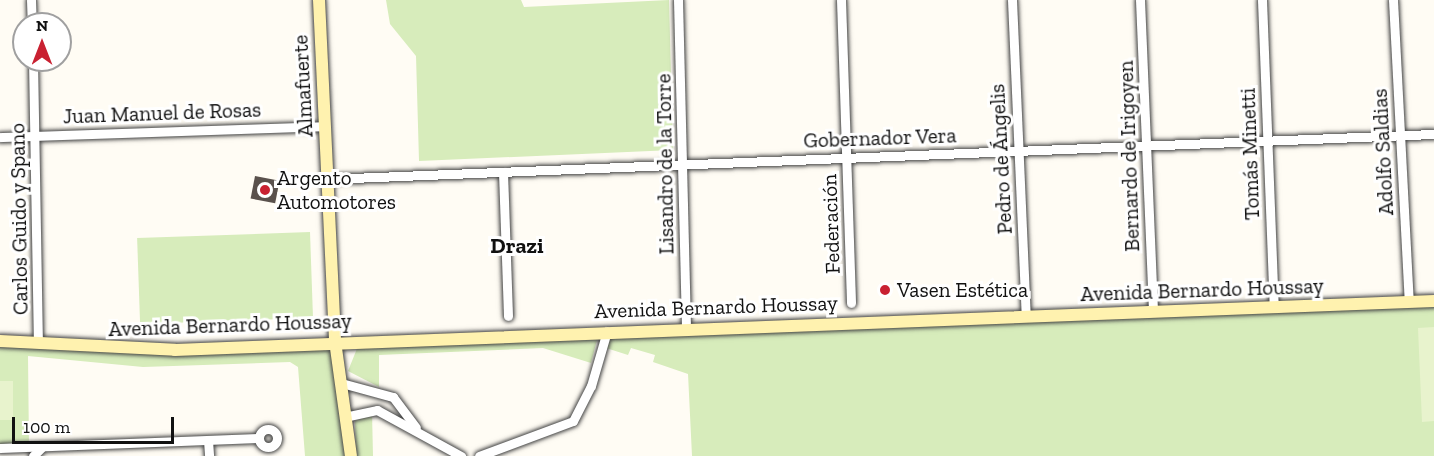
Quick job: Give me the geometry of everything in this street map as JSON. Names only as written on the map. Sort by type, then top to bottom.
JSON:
[{"type":"main road","name":"Almafuerte","points":[[319,0],[335,340],[345,384],[351,456]]},
{"type":"main road","name":"Avenida Bernardo Houssay","points":[[0,340],[38,341],[130,350],[335,340],[1434,301]]},
{"type":"street","name":"Lisandro de la Torre","points":[[678,0],[685,165],[686,328]]},
{"type":"street","name":"Federación","points":[[841,0],[851,303]]},
{"type":"street","name":"Pedro de Ángelis","points":[[1012,0],[1026,316]]},
{"type":"street","name":"Bernardo de Irigoyen","points":[[1140,0],[1153,311]]},
{"type":"street","name":"Tomás Minetti","points":[[1262,0],[1274,307]]},
{"type":"street","name":"Adolfo Saldias","points":[[1393,0],[1409,302]]},
{"type":"street","name":"Carlos Guido y Spano","points":[[34,72],[37,136],[38,341]]},
{"type":"street","name":"Juan Manuel de Rosas","points":[[0,137],[325,126]]},
{"type":"street","name":"Gobernador Vera","points":[[327,179],[1434,134]]},
{"type":"street","points":[[503,172],[508,316]]},
{"type":"street","points":[[484,456],[573,421],[591,386],[607,331]]},
{"type":"street","points":[[345,384],[374,396],[393,397],[416,427]]},
{"type":"street","points":[[349,416],[366,408],[374,396]]},
{"type":"street","points":[[366,408],[416,427],[461,456]]},
{"type":"street","points":[[0,448],[258,438]]},
{"type":"street","points":[[208,440],[209,456]]},
{"type":"street","points":[[33,456],[42,447]]},
{"type":"street","points":[[0,453],[7,456]]},
{"type":"green space","points":[[386,0],[521,0],[524,7],[669,0],[673,150],[419,161],[416,56],[390,24]]},
{"type":"green space","points":[[310,232],[313,318],[140,324],[137,238]]},
{"type":"green space","points":[[1434,301],[1434,456],[692,456],[688,374],[653,362],[655,355],[631,348],[628,355],[606,348],[611,336]]},
{"type":"green space","points":[[1434,327],[1434,421],[1422,422],[1418,328]]},
{"type":"green space","points":[[598,336],[591,363],[543,348],[379,355],[379,387],[348,371],[358,346]]},
{"type":"green space","points":[[0,341],[76,347],[335,341],[351,456],[305,456],[298,367],[290,362],[143,367],[28,356],[29,447],[0,448]]},
{"type":"green space","points":[[0,381],[13,381],[13,420],[0,420]]},
{"type":"green space","points":[[372,412],[373,456],[356,456],[355,421]]},
{"type":"building","name":"Argento Automotores","points":[[255,176],[280,181],[275,203],[251,199]]},
{"type":"place","name":"Argento Automotores","points":[[265,190]]},
{"type":"place","name":"Vasen Estética","points":[[885,290]]},
{"type":"district","name":"Drazi","points":[[517,246]]}]
